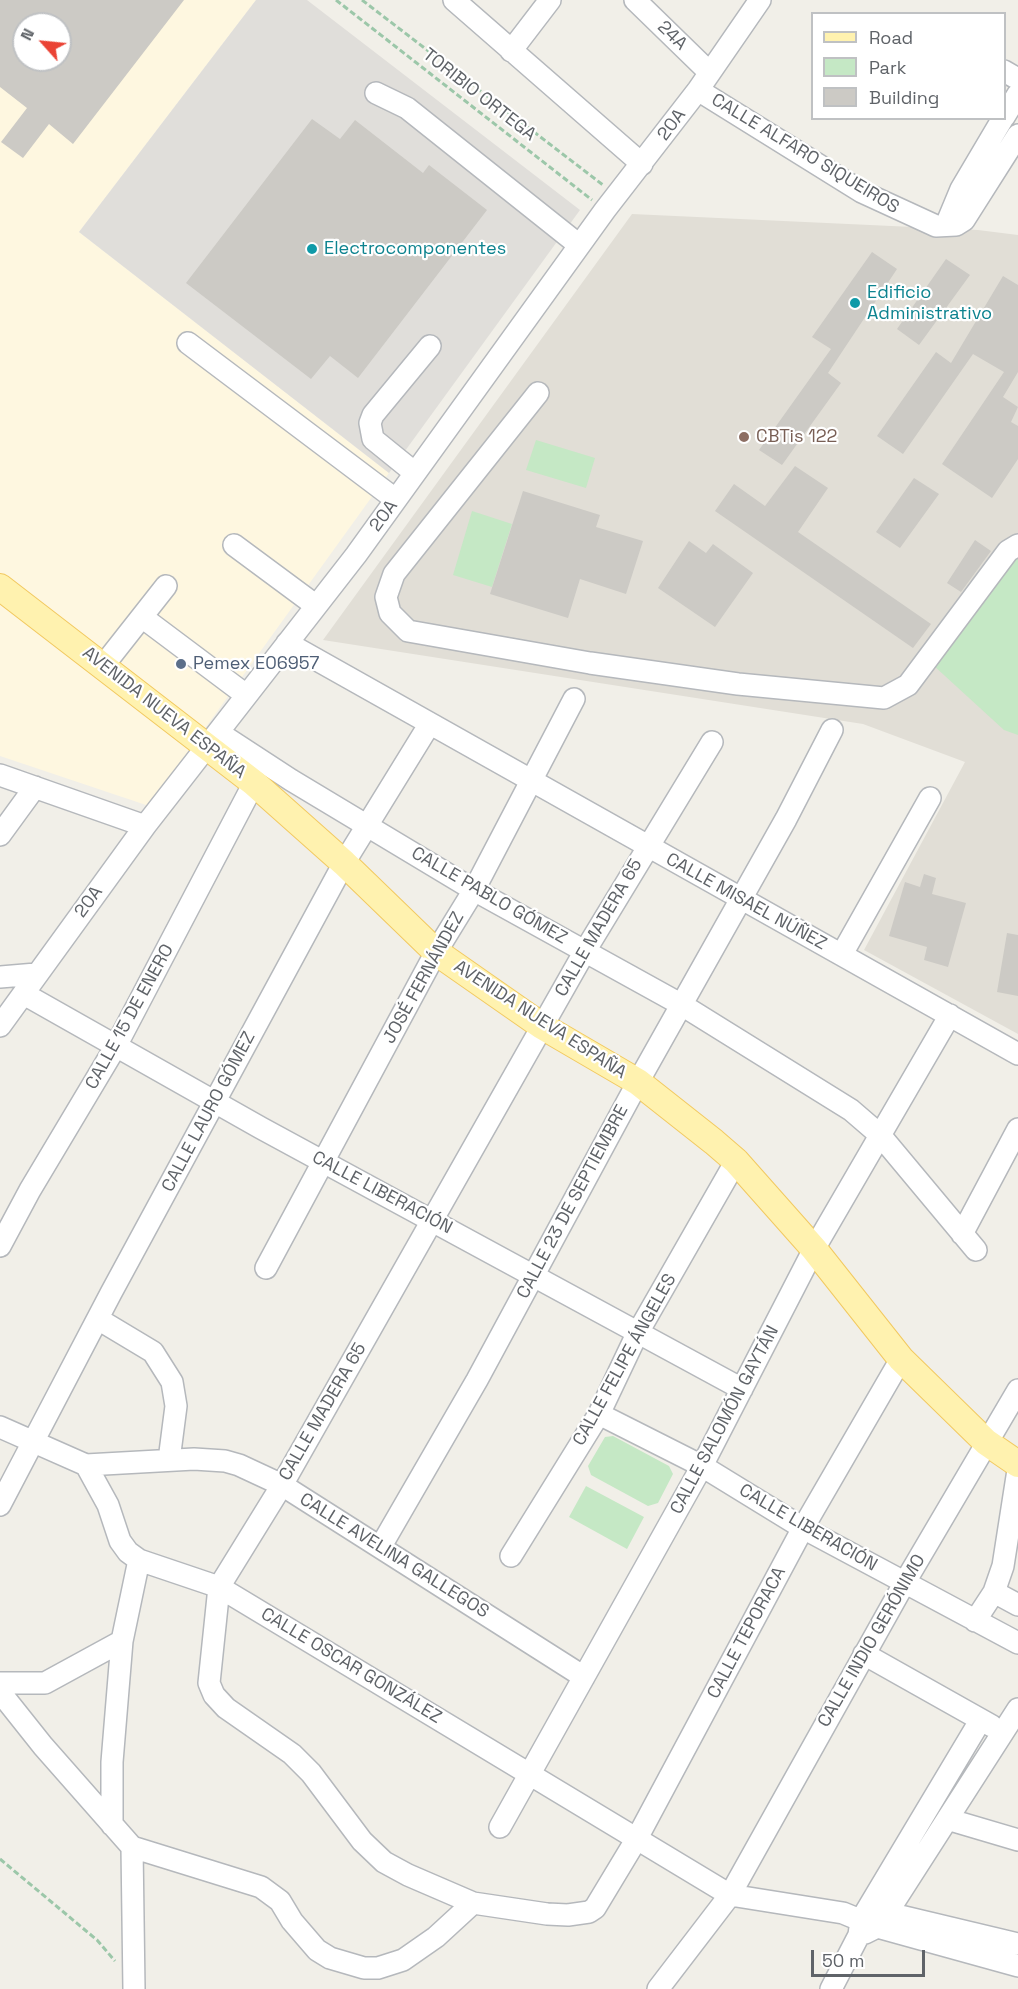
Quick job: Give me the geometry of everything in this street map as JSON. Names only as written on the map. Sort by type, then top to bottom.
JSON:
[{"type":"main road","name":"AVENIDA NUEVA ESPAÑA","points":[[0,586],[104,666],[214,739],[254,783],[344,863],[436,952],[542,1026],[638,1082],[736,1161],[814,1249],[901,1359],[986,1442],[1018,1464]]},
{"type":"street","points":[[454,0],[642,164]]},
{"type":"street","points":[[511,51],[550,0]]},
{"type":"street","name":"24A","points":[[635,0],[710,72]]},
{"type":"street","name":"20A","points":[[3,1019],[24,994],[36,974],[145,826],[214,739],[395,499],[579,245],[698,90],[760,0]]},
{"type":"street","name":"CALLE ALFARO SIQUEIROS","points":[[698,90],[862,192],[932,225],[946,225]]},
{"type":"street","points":[[376,93],[407,108],[579,245]]},
{"type":"street","points":[[1006,115],[1018,94]]},
{"type":"street","points":[[1003,120],[961,189],[946,225],[956,225],[971,211],[1018,135]]},
{"type":"street","points":[[188,343],[395,499]]},
{"type":"street","points":[[414,473],[373,439],[370,423],[373,415],[430,345]]},
{"type":"street","points":[[538,393],[394,574],[386,597],[390,613],[408,631],[567,659],[738,684],[884,698],[908,685],[1008,551],[1018,545]]},
{"type":"street","points":[[234,545],[315,605]]},
{"type":"street","points":[[104,666],[166,586]]},
{"type":"street","points":[[142,617],[246,695]]},
{"type":"street","name":"CALLE MISAEL NÚÑEZ","points":[[287,643],[429,725],[532,780],[741,900],[842,954],[1018,1054]]},
{"type":"street","name":"JOSÉ FERNÁNDEZ","points":[[266,1268],[436,952],[474,890],[574,699]]},
{"type":"street","name":"CALLE LAURO GÓMEZ","points":[[0,1505],[214,1101],[344,863],[369,826],[429,725]]},
{"type":"street","name":"CALLE 23 DE SEPTIEMBRE","points":[[381,1546],[534,1277],[638,1082],[741,900],[832,730]]},
{"type":"street","name":"CALLE PABLO GÓMEZ","points":[[214,739],[369,826],[474,890],[681,1005],[851,1110],[880,1135]]},
{"type":"street","name":"CALLE MADERA 65","points":[[595,1908],[568,1915],[473,1903],[384,1862],[362,1841],[311,1773],[292,1754],[226,1708],[214,1695],[209,1683],[219,1587],[282,1485],[585,951],[712,742]]},
{"type":"street","points":[[0,775],[145,826]]},
{"type":"street","name":"CALLE 15 DE ENERO","points":[[0,1246],[30,1190],[116,1046],[254,783]]},
{"type":"street","points":[[0,835],[35,787]]},
{"type":"street","points":[[842,954],[930,798]]},
{"type":"street","points":[[0,977],[36,974]]},
{"type":"street","name":"CALLE LIBERACIÓN","points":[[24,994],[637,1335],[742,1389]]},
{"type":"street","name":"CALLE SALOMÓN GAYTÁN","points":[[500,1827],[702,1466],[814,1249],[950,1015]]},
{"type":"street","points":[[962,1234],[1018,1130]]},
{"type":"street","points":[[880,1135],[976,1250]]},
{"type":"street","name":"CALLE FELIPE ÁNGELES","points":[[511,1556],[598,1414],[637,1335],[736,1161]]},
{"type":"street","points":[[98,1319],[153,1352],[167,1372],[172,1383],[176,1406],[169,1460]]},
{"type":"street","name":"CALLE TEPORACA","points":[[595,1908],[636,1840],[803,1528],[901,1359]]},
{"type":"street","name":"CALLE INDIO GERÓNIMO","points":[[658,1989],[730,1895],[905,1582],[1018,1390]]},
{"type":"street","name":"CALLE LIBERACIÓN","points":[[598,1414],[702,1466],[803,1528],[1018,1643]]},
{"type":"street","points":[[0,1426],[32,1443],[87,1466]]},
{"type":"street","name":"CALLE AVELINA GALLEGOS","points":[[87,1466],[169,1460],[225,1461],[282,1485],[584,1677]]},
{"type":"street","name":"CALLE OSCAR GONZÁLEZ","points":[[87,1466],[108,1505],[120,1541],[128,1552],[139,1560],[219,1587],[730,1895]]},
{"type":"street","points":[[975,1621],[994,1592],[1003,1566],[1018,1470]]},
{"type":"street","points":[[112,1825],[112,1762],[122,1641],[139,1560]]},
{"type":"street","points":[[994,1592],[1018,1605]]},
{"type":"street","points":[[0,1683],[45,1683],[122,1641]]},
{"type":"street","points":[[864,1654],[980,1721],[1012,1734]]},
{"type":"street","points":[[0,1692],[28,1729],[132,1847],[261,1887],[280,1901],[292,1921],[317,1950],[341,1962],[364,1968],[378,1968],[403,1960],[436,1937],[473,1903]]},
{"type":"street","points":[[866,1919],[1012,1734],[1018,1709]]},
{"type":"street","points":[[831,1989],[866,1919],[980,1721]]},
{"type":"street","points":[[947,1819],[1018,1840]]},
{"type":"street","points":[[132,1847],[134,1986]]},
{"type":"street","points":[[730,1895],[1018,1944]]},
{"type":"street","points":[[866,1919],[1018,1966]]},
{"type":"path","name":"TORIBIO ORTEGA","points":[[336,0],[611,203]]},
{"type":"path","points":[[362,0],[611,203]]},
{"type":"path","points":[[0,1859],[97,1940],[134,1986]]},
{"type":"shaded area","points":[[0,0],[256,0],[79,232],[389,473],[149,806],[0,756]]},
{"type":"shaded area","points":[[256,0],[307,0],[580,210],[389,473],[79,232]]},
{"type":"shaded area","name":"CBTis 122","points":[[632,214],[978,230],[1018,235],[1018,1034],[864,950],[965,762],[863,724],[323,640]]},
{"type":"green space","points":[[536,440],[595,458],[586,488],[526,470]]},
{"type":"green space","points":[[472,511],[512,524],[492,587],[453,575]]},
{"type":"green space","points":[[1018,546],[1018,735],[1004,730],[933,665]]},
{"type":"green space","points":[[613,1436],[669,1466],[673,1474],[658,1503],[648,1506],[591,1475],[588,1466],[605,1437]]},
{"type":"green space","points":[[586,1486],[644,1517],[627,1549],[569,1517]]},
{"type":"building","points":[[0,0],[184,0],[73,144],[49,124],[23,158],[1,142],[27,108],[0,87]]},
{"type":"building","name":"Electrocomponentes","points":[[312,119],[340,139],[355,120],[423,173],[429,165],[487,210],[358,378],[330,356],[311,379],[186,283]]},
{"type":"building","points":[[872,252],[897,269],[828,373],[841,383],[782,465],[759,450],[831,349],[812,337]]},
{"type":"building","points":[[946,259],[970,275],[919,345],[897,329]]},
{"type":"building","points":[[1003,276],[1018,285],[1018,372],[1003,397],[1018,407],[1011,422],[1018,426],[1018,459],[992,498],[942,464],[1004,372],[973,354],[903,454],[877,436],[936,352],[951,363]]},
{"type":"building","points":[[795,466],[828,488],[798,532],[931,624],[913,648],[715,511],[734,484],[765,506]]},
{"type":"building","points":[[914,478],[939,494],[900,548],[876,532]]},
{"type":"building","points":[[523,491],[600,515],[596,527],[643,541],[626,594],[580,579],[568,618],[490,594]]},
{"type":"building","points":[[975,540],[991,551],[961,592],[947,583]]},
{"type":"building","points":[[689,541],[706,553],[713,544],[753,573],[715,627],[658,588]]},
{"type":"building","points":[[924,874],[936,878],[932,894],[966,903],[948,967],[924,960],[927,947],[889,936],[905,882],[920,887]]},
{"type":"building","points":[[1007,933],[1018,935],[1018,996],[997,992]]},
{"type":"place","name":"Electrocomponentes","points":[[312,249]]},
{"type":"place","name":"Edificio Administrativo","points":[[855,303]]},
{"type":"place","name":"CBTis 122","points":[[744,437]]},
{"type":"place","name":"Pemex E06957","points":[[181,664]]}]
